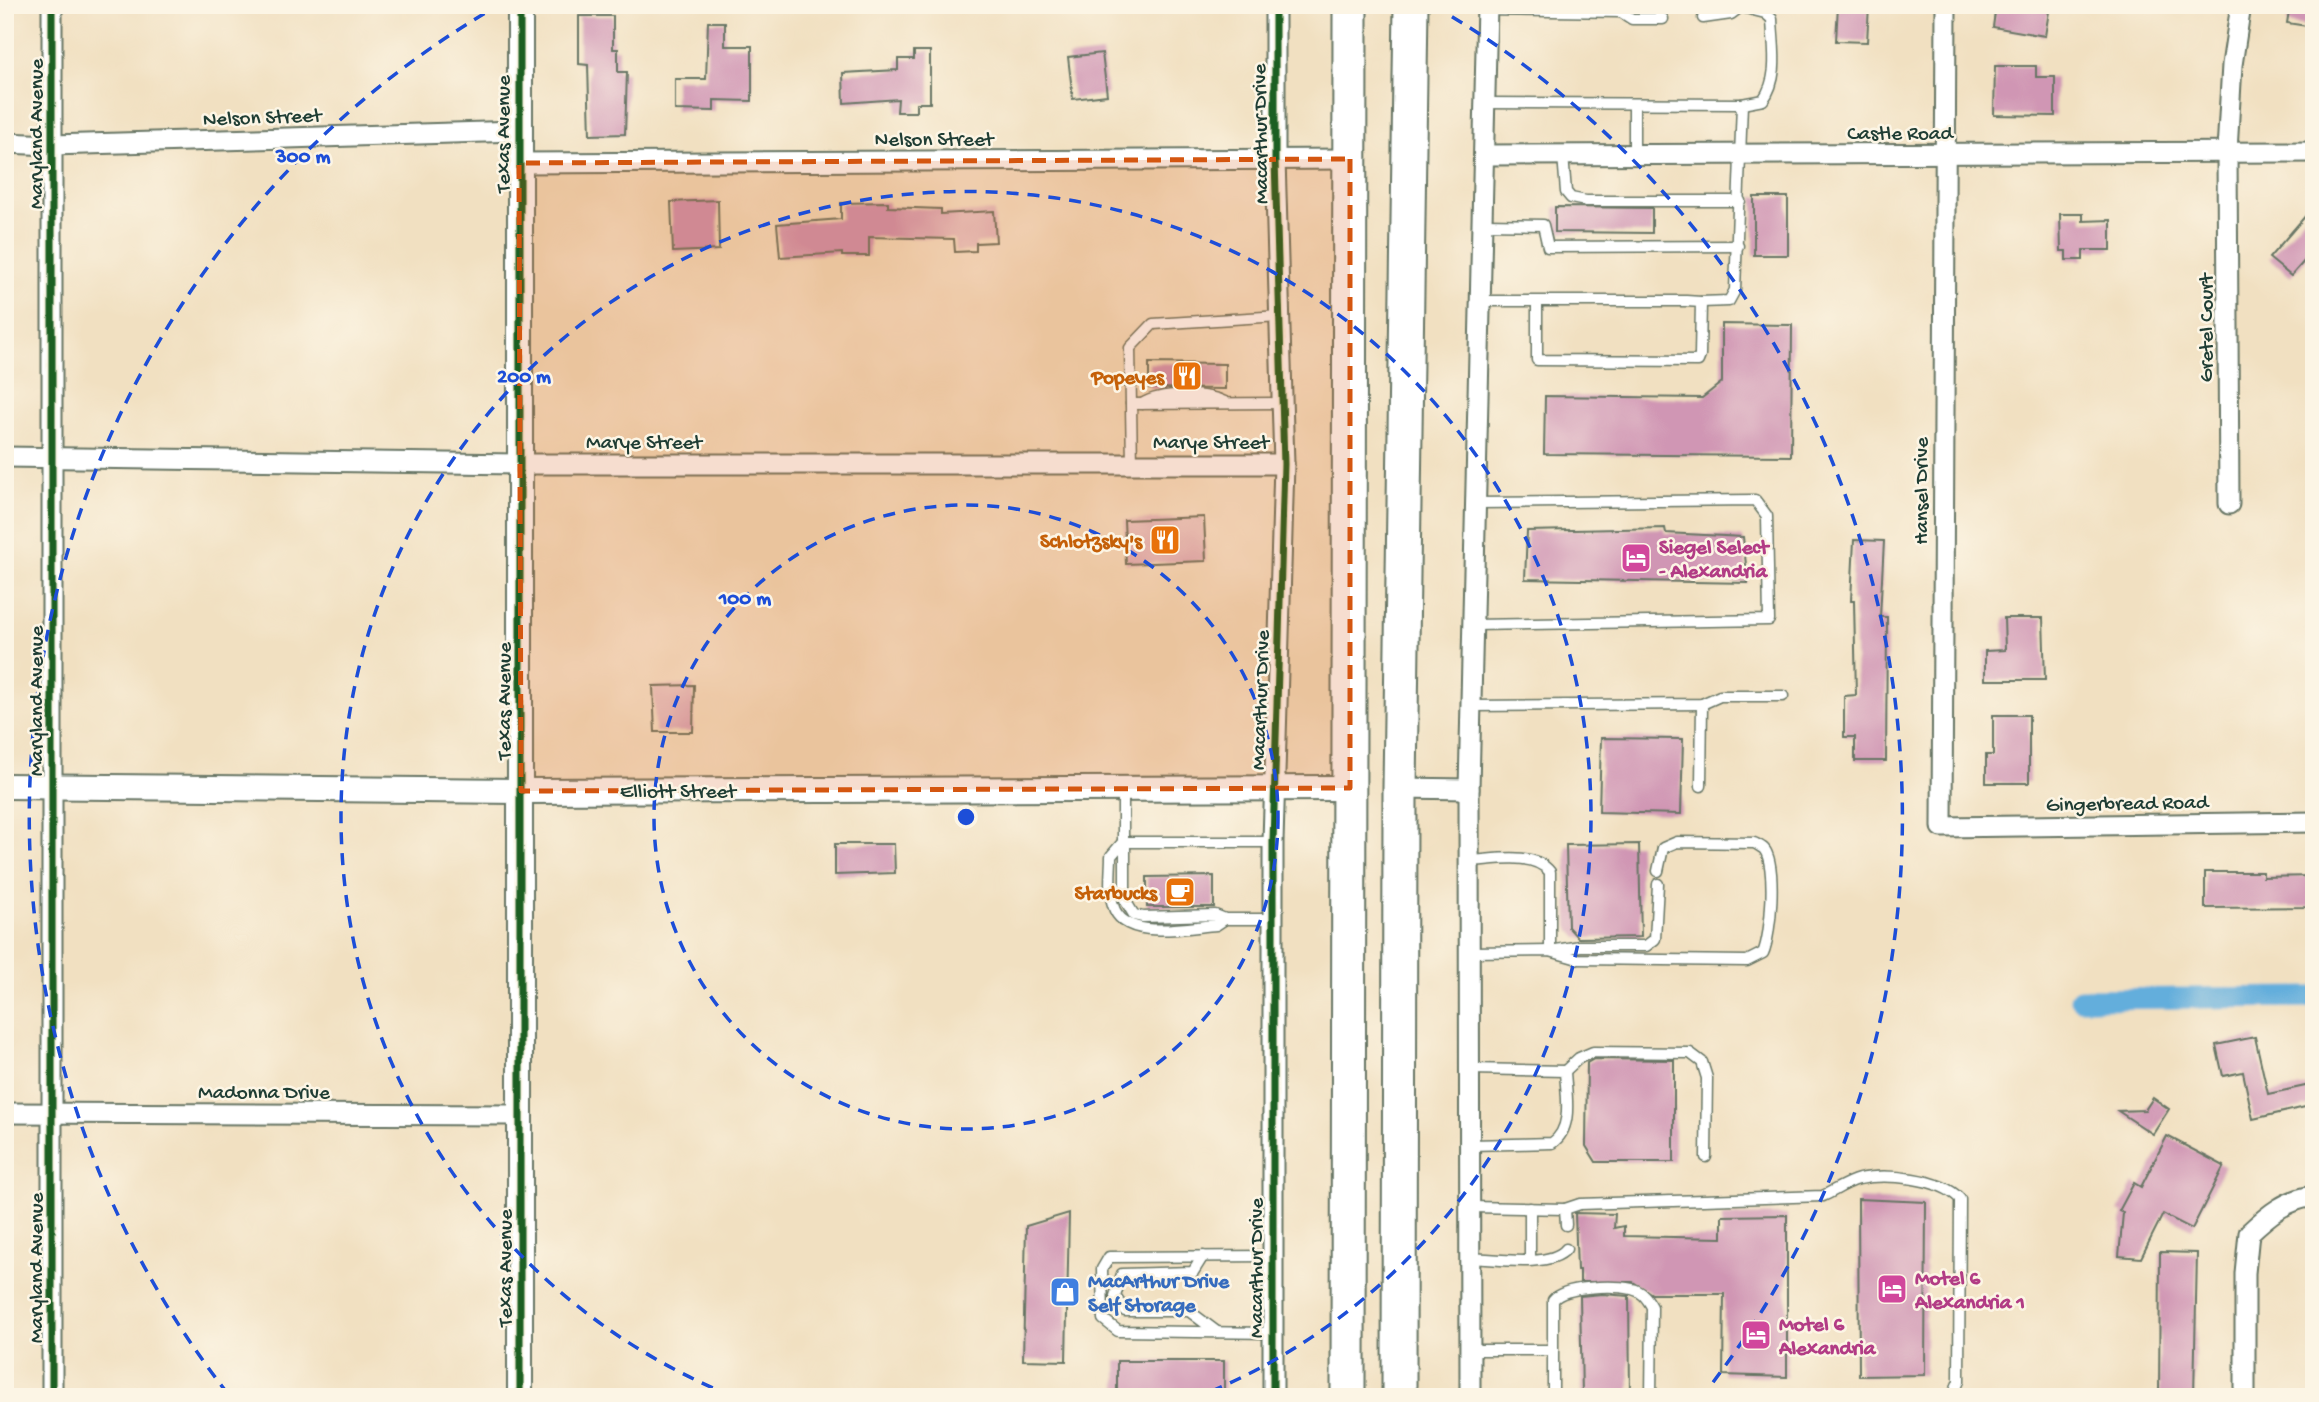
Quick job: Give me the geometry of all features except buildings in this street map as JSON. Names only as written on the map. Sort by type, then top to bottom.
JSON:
[{"type":"highway","points":[[1348,1397],[1350,5]]},
{"type":"highway","points":[[1399,1397],[1400,788],[1412,5]]},
{"type":"highway","points":[[1350,788],[1400,788]]},
{"type":"street","name":"Maryland Avenue","points":[[52,5],[52,1397]]},
{"type":"street","name":"Texas Avenue","points":[[520,5],[520,1397]]},
{"type":"street","name":"Macarthur Drive","points":[[1273,1397],[1272,919],[1284,464],[1275,159],[1275,5]]},
{"type":"street","name":"Hansel Drive","points":[[1942,827],[1946,5]]},
{"type":"street","name":"Gretel Court","points":[[2229,504],[2227,151],[2232,65],[2241,5]]},
{"type":"street","points":[[1471,1397],[1469,789],[1486,155],[1487,7]]},
{"type":"street","name":"Nelson Street","points":[[5,143],[52,145],[520,131]]},
{"type":"street","name":"Castle Road","points":[[1486,155],[2314,152]]},
{"type":"street","name":"Nelson Street","points":[[519,163],[1350,159]]},
{"type":"street","name":"Marye Street","points":[[5,457],[520,464],[1284,464]]},
{"type":"street","name":"Elliott Street","points":[[5,786],[521,791],[1350,788]]},
{"type":"street","points":[[1400,788],[1469,789]]},
{"type":"street","name":"Gingerbread Road","points":[[1942,827],[2314,822]]},
{"type":"street","name":"Madonna Drive","points":[[5,1113],[522,1115]]},
{"type":"street","points":[[2245,1397],[2245,1273],[2249,1233],[2270,1213],[2300,1198],[2314,1196]]},
{"type":"lane","points":[[1487,7],[1625,8],[1632,19],[1663,19]]},
{"type":"lane","points":[[1486,103],[1742,104],[1763,100],[1771,89],[1775,71],[1772,19],[1765,13],[1737,7],[1731,15],[1703,18]]},
{"type":"lane","points":[[1633,104],[1634,155]]},
{"type":"lane","points":[[1482,301],[1725,302],[1732,297],[1738,246],[1742,104]]},
{"type":"lane","points":[[1563,155],[1566,192],[1571,198],[1600,201],[1740,201]]},
{"type":"lane","points":[[1484,224],[1542,225],[1548,247],[1738,246]]},
{"type":"lane","points":[[1537,301],[1537,360],[1544,362],[1698,361],[1701,302]]},
{"type":"lane","points":[[1132,464],[1136,404],[1130,348],[1153,324],[1280,316]]},
{"type":"lane","points":[[1136,404],[1282,403]]},
{"type":"lane","points":[[1474,625],[1769,620],[1768,516],[1755,500],[1477,503]]},
{"type":"lane","points":[[1472,706],[1702,704],[1720,696],[1783,696]]},
{"type":"lane","points":[[1701,786],[1702,704]]},
{"type":"lane","points":[[1123,788],[1125,900],[1134,915],[1215,915],[1225,919],[1272,919]]},
{"type":"lane","points":[[1124,842],[1273,842]]},
{"type":"lane","points":[[1550,951],[1592,960],[1747,961],[1763,953],[1769,939],[1770,863],[1764,848],[1754,843],[1677,842],[1663,848],[1658,871]]},
{"type":"lane","points":[[1470,861],[1530,859],[1543,863],[1550,872],[1550,951]]},
{"type":"lane","points":[[1470,952],[1550,951],[1580,946],[1646,946],[1655,939],[1658,884]]},
{"type":"lane","points":[[1470,1069],[1565,1071],[1579,1058],[1592,1052],[1690,1053],[1702,1062],[1707,1078],[1706,1157]]},
{"type":"lane","points":[[1470,1145],[1552,1143],[1563,1136],[1566,1126],[1565,1071]]},
{"type":"lane","points":[[1471,1207],[1565,1209],[1580,1204],[1823,1196],[1859,1179],[1924,1179],[1950,1188],[1960,1199],[1959,1381],[1952,1397]]},
{"type":"lane","points":[[1530,1208],[1530,1260]]},
{"type":"lane","points":[[1565,1209],[1566,1225]]},
{"type":"lane","points":[[1471,1258],[1530,1260],[1560,1256],[1566,1249]]},
{"type":"lane","points":[[1203,1256],[1192,1272],[1122,1274],[1115,1296],[1125,1311],[1189,1311],[1218,1333]]},
{"type":"lane","points":[[1272,1256],[1109,1257],[1102,1269],[1103,1319],[1118,1331],[1273,1334]]},
{"type":"lane","points":[[1553,1397],[1553,1300],[1559,1293],[1570,1289],[1632,1289],[1646,1296],[1653,1307],[1651,1397]]},
{"type":"lane","points":[[1471,1350],[1552,1350]]},
{"type":"highlighted area","points":[[1350,159],[1350,788],[521,791],[519,163]]},
{"type":"waterway","points":[[2080,999],[2314,997]]},
{"type":"cycle path","points":[[52,5],[52,1397]]},
{"type":"cycle path","points":[[520,5],[520,1397]]},
{"type":"cycle path","points":[[1273,1397],[1273,842],[1284,464],[1275,159],[1275,5]]},
{"type":"place","name":"Popeyes","points":[[1187,376]]},
{"type":"place","name":"Schlotzsky's","points":[[1165,540]]},
{"type":"place","name":"Siegel Select - Alexandria","points":[[1636,558]]},
{"type":"place","name":"Starbucks","points":[[1180,892]]},
{"type":"place","name":"Motel 6 Alexandria 1","points":[[1892,1289]]},
{"type":"place","name":"MacArthur Drive Self Storage","points":[[1065,1292]]},
{"type":"place","name":"Motel 6 Alexandria","points":[[1756,1335]]}]
